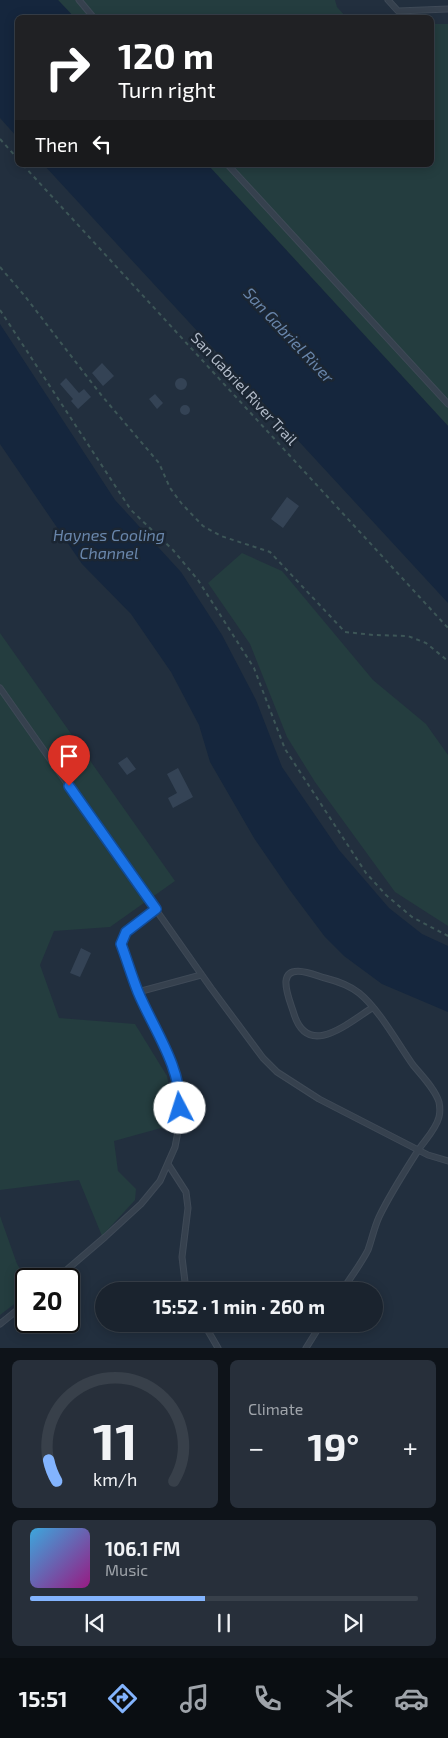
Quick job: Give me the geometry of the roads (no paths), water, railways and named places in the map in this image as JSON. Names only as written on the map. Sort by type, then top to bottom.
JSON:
[{"type":"lane","points":[[79,0],[92,15]]},
{"type":"lane","points":[[388,0],[398,11],[448,9]]},
{"type":"lane","points":[[230,167],[448,404]]},
{"type":"lane","points":[[0,688],[201,975],[262,1058],[277,1072],[319,1099],[419,1150],[448,1161]]},
{"type":"lane","points":[[69,1268],[106,1238],[141,1204],[160,1181],[175,1147],[180,1121],[180,1096],[176,1072],[138,992],[121,944],[126,932],[156,909]]},
{"type":"lane","points":[[348,1282],[368,1250],[378,1218],[435,1127],[439,1118],[439,1103],[435,1094],[384,1022],[372,1008],[356,991],[328,979],[300,971],[292,971],[288,974],[286,980],[287,990],[296,1018],[303,1032],[310,1036],[317,1037],[331,1033],[372,1008]]},
{"type":"lane","points":[[138,992],[201,975]]},
{"type":"lane","points":[[168,1164],[186,1192],[188,1208],[182,1257],[185,1282]]},
{"type":"lane","points":[[0,1324],[15,1312]]},
{"type":"lane","points":[[209,1332],[218,1348]]},
{"type":"lane","points":[[306,1348],[316,1332]]},
{"type":"water","points":[[0,0],[58,0],[72,15],[15,15],[15,135],[0,118]]},
{"type":"water","name":"San Gabriel River","points":[[46,167],[210,167],[448,426],[448,603]]},
{"type":"water","name":"Haynes Cooling Channel","points":[[0,324],[115,500],[181,572],[222,635],[256,700],[282,767],[339,850],[389,908],[422,934],[448,946],[448,1012],[382,984],[344,956],[325,937],[254,838],[210,762],[199,725],[171,672],[131,614],[82,564],[0,444]]}]
